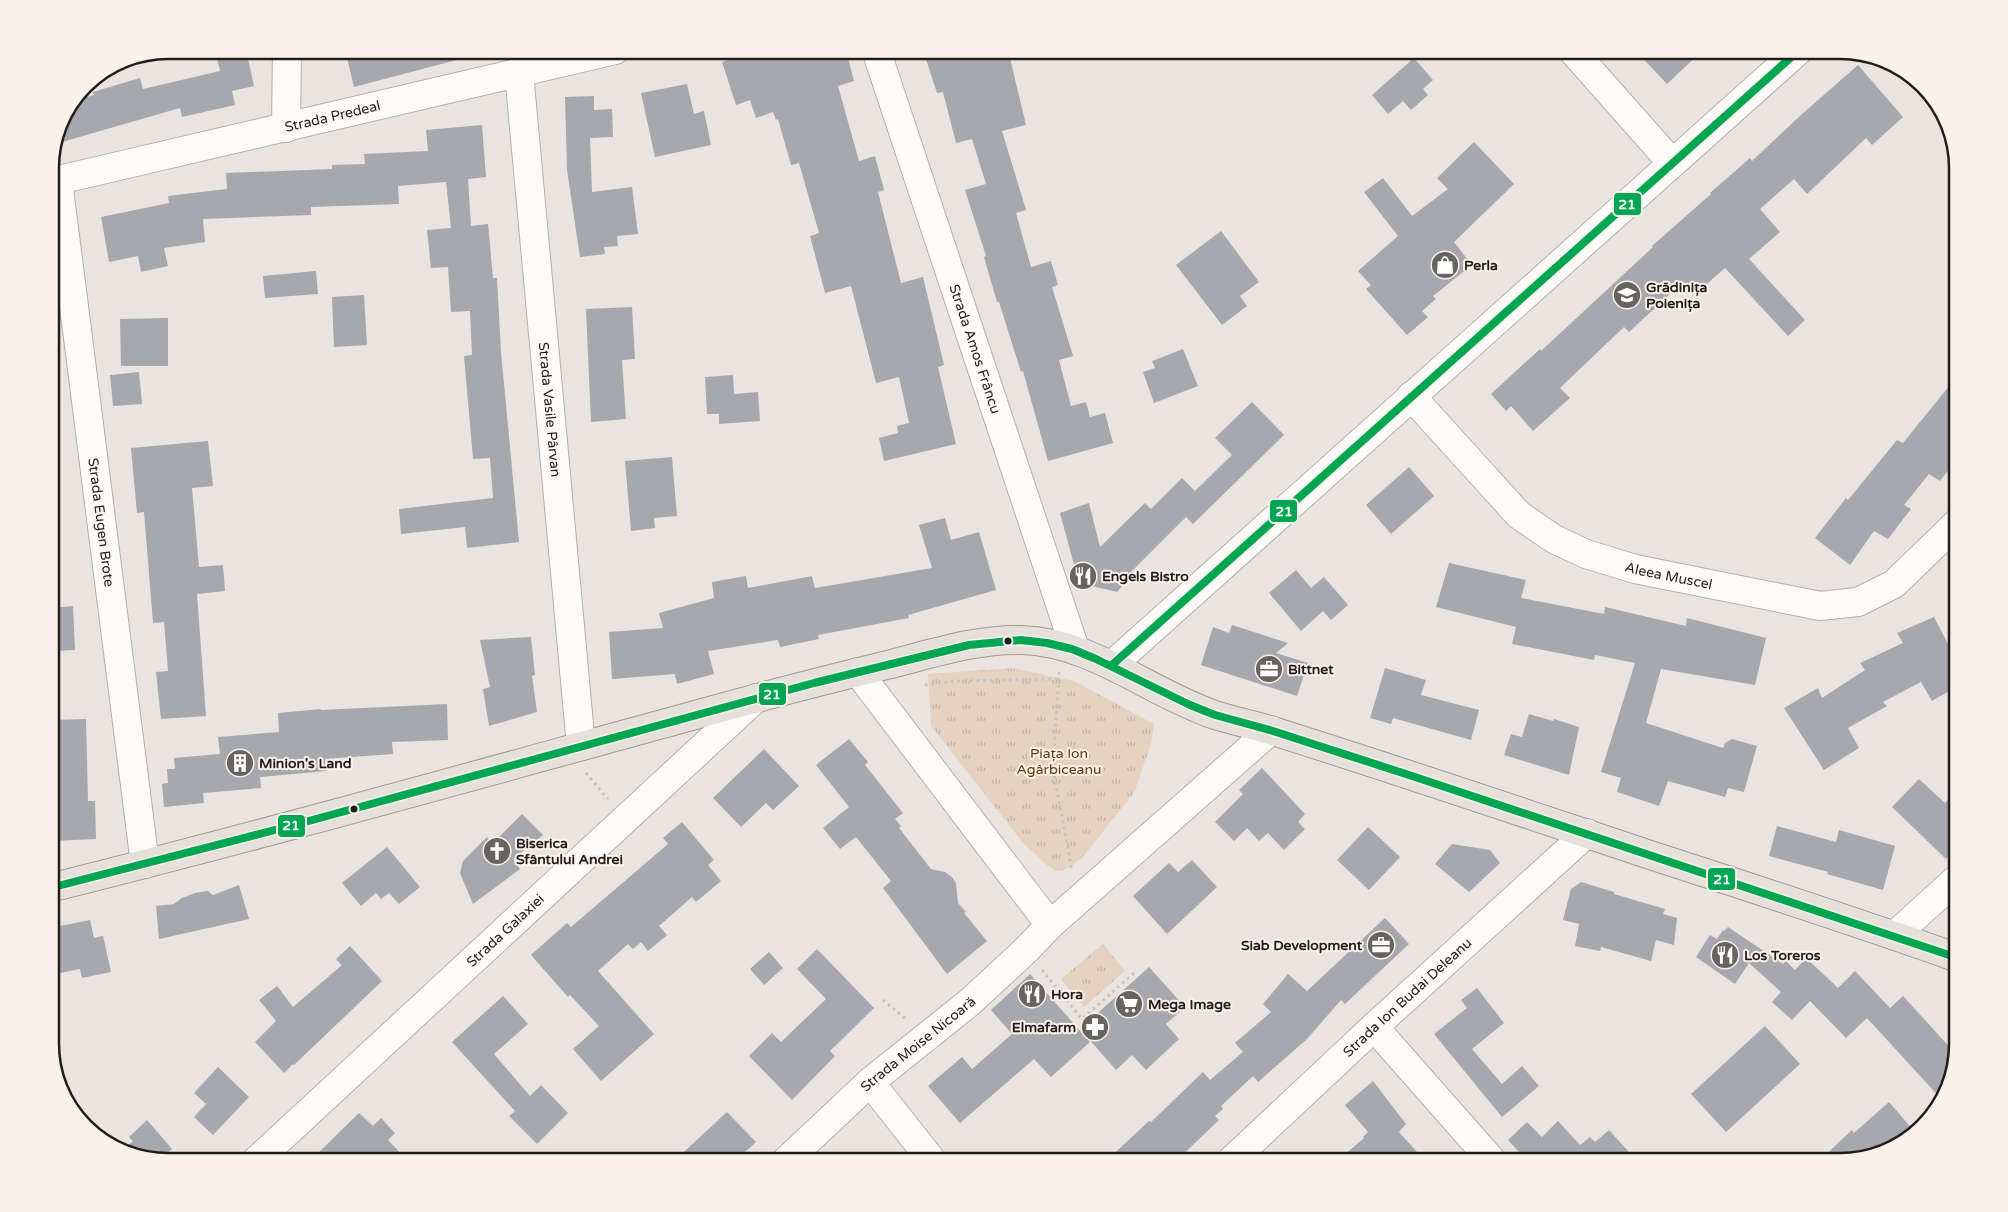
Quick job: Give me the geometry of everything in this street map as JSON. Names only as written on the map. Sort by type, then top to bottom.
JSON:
[{"type":"main road","points":[[59,886],[756,698],[952,648],[994,642],[1040,641],[1075,649],[1112,665],[1176,699],[1215,715],[1271,730],[1895,935],[1949,955]]},
{"type":"street","points":[[286,59],[286,128]]},
{"type":"street","name":"Strada Predeal","points":[[59,181],[577,59]]},
{"type":"street","name":"Strada Amos Frâncu","points":[[879,59],[1075,649]]},
{"type":"street","points":[[1580,59],[1672,163]]},
{"type":"street","points":[[1112,665],[1789,59]]},
{"type":"street","name":"Strada Vasile Pârvan","points":[[519,73],[574,748]]},
{"type":"street","name":"Strada Eugen Brote","points":[[59,219],[145,864]]},
{"type":"street","name":"Aleea Muscel","points":[[1411,396],[1519,515],[1554,539],[1586,554],[1635,569],[1820,606],[1858,602],[1894,584],[1949,531]]},
{"type":"street","points":[[858,672],[1050,925],[1271,730]]},
{"type":"street","name":"Strada Galaxiei","points":[[265,1153],[756,698]]},
{"type":"street","name":"Strada Ion Budai Deleanu","points":[[1240,1153],[1374,1027],[1587,834]]},
{"type":"street","points":[[1895,935],[1949,886]]},
{"type":"street","name":"Strada Moise Nicoară","points":[[795,1153],[870,1082],[970,1002],[1050,925]]},
{"type":"street","points":[[1374,1027],[1485,1153]]},
{"type":"street","points":[[870,1082],[926,1153]]},
{"type":"path","points":[[1059,671],[1053,770],[1073,873]]},
{"type":"path","points":[[923,685],[956,681],[1059,679]]},
{"type":"path","points":[[574,748],[625,819]]},
{"type":"path","points":[[1026,950],[1082,1019],[1134,973]]},
{"type":"green space","name":"Piața Ion Agârbiceanu","points":[[1012,668],[1074,681],[1154,724],[1151,744],[1134,793],[1081,859],[1062,871],[1056,871],[1048,866],[1024,844],[931,726],[928,674]]},
{"type":"green space","points":[[1103,944],[1125,971],[1084,1007],[1061,979]]},
{"type":"building","points":[[217,59],[248,59],[254,86],[232,91],[235,105],[182,117],[180,108],[62,142],[67,126],[77,107],[85,98],[94,95],[93,92],[140,78],[143,89],[220,71]]},
{"type":"building","points":[[347,59],[460,59],[354,87]]},
{"type":"building","points":[[731,59],[848,59],[854,81],[838,86],[859,161],[875,156],[884,190],[878,192],[901,283],[923,277],[944,365],[938,367],[956,444],[884,461],[879,438],[898,433],[897,426],[909,423],[899,377],[876,383],[851,286],[825,293],[810,236],[819,233],[799,163],[791,165],[778,119],[776,120],[773,112],[756,118],[750,100],[736,105],[722,62]]},
{"type":"building","points":[[926,59],[1010,59],[1026,125],[1002,131],[1026,210],[1016,213],[1031,267],[1051,261],[1058,285],[1052,287],[1073,356],[1059,360],[1071,406],[1086,402],[1090,417],[1105,413],[1113,443],[1048,461],[1023,371],[1021,372],[999,302],[997,302],[984,257],[986,256],[965,190],[986,184],[972,139],[956,143],[943,92],[937,93]]},
{"type":"building","points":[[1413,59],[1433,80],[1423,89],[1428,95],[1411,110],[1403,101],[1388,114],[1372,95]]},
{"type":"building","points":[[1643,59],[1693,59],[1667,84]]},
{"type":"building","points":[[1858,65],[1903,117],[1872,145],[1866,138],[1807,194],[1794,179],[1760,209],[1780,232],[1749,259],[1805,320],[1788,336],[1725,268],[1694,295],[1683,282],[1629,332],[1624,327],[1560,388],[1570,398],[1533,431],[1511,406],[1506,411],[1491,394],[1540,349],[1541,351],[1710,193],[1750,158],[1752,161]]},
{"type":"building","points":[[687,84],[694,114],[704,111],[711,145],[655,157],[641,93]]},
{"type":"building","points":[[594,96],[594,110],[612,109],[613,137],[590,138],[592,192],[632,187],[638,234],[617,236],[618,246],[604,247],[605,254],[580,257],[567,170],[565,97]]},
{"type":"building","points":[[482,125],[486,177],[468,179],[471,226],[488,224],[493,278],[497,278],[501,352],[519,542],[467,548],[465,527],[401,534],[399,509],[493,498],[490,458],[473,459],[464,356],[472,355],[470,311],[451,312],[448,267],[431,268],[427,230],[451,228],[446,182],[398,186],[399,204],[311,207],[311,215],[203,219],[205,242],[164,248],[168,266],[141,272],[138,256],[109,262],[101,217],[169,203],[168,196],[227,189],[226,173],[332,169],[332,165],[365,164],[364,154],[428,151],[426,130]]},
{"type":"building","points":[[1474,142],[1514,184],[1454,242],[1472,265],[1433,296],[1436,299],[1422,311],[1428,317],[1407,335],[1366,289],[1371,285],[1358,271],[1398,236],[1364,192],[1383,178],[1412,216],[1448,189],[1437,178]]},
{"type":"building","points":[[1221,231],[1259,282],[1240,296],[1247,306],[1222,325],[1176,265]]},
{"type":"building","points":[[316,271],[318,294],[265,298],[263,276]]},
{"type":"building","points":[[364,295],[367,345],[334,347],[332,297]]},
{"type":"building","points":[[632,307],[635,359],[622,360],[626,419],[591,422],[586,309]]},
{"type":"building","points":[[168,318],[168,366],[121,366],[120,319]]},
{"type":"building","points":[[1183,349],[1198,386],[1154,403],[1143,372],[1155,368],[1152,361]]},
{"type":"building","points":[[139,372],[142,404],[113,406],[110,375]]},
{"type":"building","points":[[733,375],[734,394],[758,392],[760,421],[719,424],[719,414],[707,414],[705,377]]},
{"type":"building","points":[[1949,386],[1949,470],[1940,481],[1929,474],[1904,505],[1911,509],[1888,539],[1874,531],[1850,565],[1815,538],[1846,498],[1848,500],[1897,440],[1903,443]]},
{"type":"building","points":[[1252,402],[1284,435],[1193,524],[1186,517],[1131,572],[1132,574],[1117,592],[1079,583],[1060,513],[1089,503],[1100,547],[1145,503],[1151,509],[1182,478],[1195,491],[1232,455],[1215,438]]},
{"type":"building","points":[[208,441],[213,486],[192,488],[199,567],[223,565],[225,591],[197,594],[206,716],[161,719],[156,672],[168,671],[164,622],[153,623],[144,512],[137,513],[131,448]]},
{"type":"building","points":[[672,457],[677,516],[654,518],[655,528],[631,531],[625,461]]},
{"type":"building","points":[[1409,467],[1434,496],[1391,534],[1366,505]]},
{"type":"building","points":[[945,518],[951,540],[979,532],[996,590],[908,615],[909,618],[818,635],[819,639],[780,647],[778,640],[708,651],[714,674],[677,684],[675,674],[612,679],[609,632],[663,628],[659,613],[714,598],[712,582],[746,576],[748,588],[812,576],[815,588],[932,568],[919,525]]},
{"type":"building","points":[[1449,563],[1526,580],[1521,598],[1604,614],[1605,607],[1686,626],[1687,618],[1766,638],[1755,685],[1661,669],[1646,723],[1723,748],[1725,743],[1732,739],[1757,746],[1744,792],[1728,788],[1725,797],[1668,781],[1659,806],[1617,792],[1621,778],[1601,772],[1635,663],[1595,655],[1594,660],[1512,644],[1516,627],[1436,607]]},
{"type":"building","points":[[1296,570],[1311,588],[1324,577],[1348,605],[1331,620],[1323,611],[1301,631],[1269,593]]},
{"type":"building","points":[[73,606],[75,650],[59,651],[59,607]]},
{"type":"building","points":[[1934,617],[1949,646],[1949,691],[1932,701],[1921,682],[1883,702],[1887,706],[1848,728],[1859,748],[1824,770],[1784,708],[1818,688],[1822,698],[1865,670],[1860,663],[1903,643],[1897,633]]},
{"type":"building","points":[[1232,625],[1288,643],[1276,653],[1308,663],[1297,696],[1201,665],[1213,627],[1229,633]]},
{"type":"building","points":[[531,637],[535,675],[532,676],[537,712],[489,726],[483,689],[490,687],[480,640]]},
{"type":"building","points":[[1385,668],[1426,680],[1421,695],[1479,710],[1471,740],[1393,718],[1391,724],[1370,718]]},
{"type":"building","points":[[447,704],[448,740],[392,742],[393,754],[325,759],[326,771],[260,777],[261,788],[203,793],[204,803],[164,807],[162,784],[168,783],[167,769],[175,769],[174,758],[220,754],[218,737],[279,732],[278,713],[321,709]]},
{"type":"building","points":[[1529,714],[1579,727],[1569,775],[1504,755],[1511,734],[1522,737]]},
{"type":"building","points":[[86,719],[88,801],[95,801],[96,839],[59,841],[59,720]]},
{"type":"building","points":[[849,739],[868,762],[865,765],[903,813],[895,819],[901,826],[899,828],[931,869],[945,872],[952,877],[956,883],[958,903],[987,941],[947,974],[883,888],[891,881],[856,837],[840,849],[823,828],[849,807],[816,765]]},
{"type":"building","points":[[764,749],[799,786],[773,810],[766,803],[741,827],[713,798]]},
{"type":"building","points":[[1262,768],[1305,814],[1298,822],[1305,829],[1284,850],[1268,833],[1259,841],[1247,828],[1234,841],[1215,822],[1243,794],[1239,790]]},
{"type":"building","points":[[1919,779],[1945,803],[1949,799],[1949,856],[1946,859],[1892,807]]},
{"type":"building","name":"Biserica Sfântului Andrei","points":[[522,814],[543,835],[513,859],[520,869],[473,904],[460,873],[463,861],[487,837],[492,844]]},
{"type":"building","points":[[682,822],[714,860],[708,865],[721,881],[696,902],[692,897],[659,926],[667,935],[648,951],[641,942],[633,949],[628,944],[598,971],[654,1034],[601,1081],[573,1049],[599,1026],[570,995],[568,997],[531,955],[567,923],[571,927],[668,844],[663,838]]},
{"type":"building","points":[[1777,826],[1836,842],[1839,830],[1895,846],[1883,890],[1827,874],[1828,872],[1769,856]]},
{"type":"building","points":[[1368,827],[1400,857],[1369,890],[1337,860]]},
{"type":"building","points":[[1452,844],[1490,850],[1500,863],[1469,892],[1435,864]]},
{"type":"building","points":[[387,847],[420,887],[399,904],[389,893],[381,899],[376,893],[361,906],[342,883]]},
{"type":"building","points":[[1192,860],[1217,887],[1167,934],[1133,896],[1169,863],[1178,872]]},
{"type":"building","points":[[1581,882],[1665,909],[1663,914],[1677,918],[1674,945],[1656,940],[1651,961],[1601,947],[1600,951],[1575,946],[1579,924],[1563,920],[1571,889]]},
{"type":"building","points":[[239,885],[249,919],[159,939],[156,906],[174,904],[182,898],[195,893],[208,891],[213,895]]},
{"type":"building","points":[[1385,918],[1409,944],[1345,1004],[1341,1000],[1307,1039],[1258,1082],[1253,1076],[1221,1106],[1223,1109],[1215,1116],[1219,1120],[1184,1153],[1115,1153],[1149,1121],[1151,1122],[1203,1072],[1210,1080],[1243,1052],[1235,1043],[1271,1012],[1263,1004],[1288,974],[1307,991]]},
{"type":"building","points":[[90,920],[94,938],[103,936],[111,972],[82,978],[80,969],[59,973],[59,926]]},
{"type":"building","points":[[1728,927],[1783,964],[1786,961],[1795,970],[1806,958],[1838,988],[1855,971],[1890,1008],[1903,996],[1949,1046],[1946,1072],[1937,1095],[1867,1018],[1846,1038],[1810,1001],[1792,1020],[1772,1002],[1781,992],[1749,963],[1735,984],[1696,957],[1710,935],[1717,939]]},
{"type":"building","points":[[350,946],[382,981],[284,1073],[255,1042],[276,1021],[259,1000],[277,986],[293,1007],[342,965],[336,959]]},
{"type":"building","points":[[817,949],[874,1008],[830,1051],[835,1056],[792,1100],[749,1056],[772,1033],[781,1042],[826,999],[797,969]]},
{"type":"building","points":[[769,952],[783,968],[764,985],[750,969]]},
{"type":"building","points":[[1149,967],[1185,1007],[1166,1024],[1179,1039],[1146,1070],[1132,1055],[1116,1070],[1080,1029]]},
{"type":"building","points":[[1030,974],[1090,1042],[1051,1077],[1034,1059],[960,1123],[928,1086],[962,1057],[972,1069],[1012,1034],[991,1010]]},
{"type":"building","points":[[1477,988],[1504,1023],[1472,1049],[1502,1084],[1522,1066],[1539,1086],[1502,1117],[1434,1034],[1467,1008],[1461,1000]]},
{"type":"building","points":[[503,996],[528,1024],[494,1054],[530,1096],[541,1085],[568,1113],[537,1144],[509,1116],[515,1111],[452,1042]]},
{"type":"building","points":[[1765,1026],[1800,1064],[1726,1132],[1691,1094]]},
{"type":"building","points":[[218,1067],[249,1097],[213,1135],[194,1117],[206,1104],[194,1093]]},
{"type":"building","points":[[1373,1081],[1406,1124],[1399,1132],[1418,1153],[1346,1153],[1368,1132],[1345,1105]]},
{"type":"building","points":[[1889,1102],[1910,1127],[1895,1139],[1868,1150],[1828,1153],[1852,1130],[1854,1133]]},
{"type":"building","points":[[727,1112],[756,1142],[744,1153],[683,1153]]},
{"type":"building","points":[[359,1113],[373,1126],[381,1118],[395,1133],[388,1140],[400,1153],[318,1153]]},
{"type":"building","points":[[147,1120],[172,1149],[168,1153],[140,1150],[128,1146],[133,1141],[129,1137]]},
{"type":"building","points":[[1558,1121],[1580,1145],[1590,1137],[1595,1142],[1609,1130],[1630,1153],[1520,1153],[1508,1140],[1527,1122],[1542,1137]]},
{"type":"transit line","name":"21","points":[[1112,665],[1789,59]]},
{"type":"transit line","name":"21","points":[[59,886],[294,825],[814,683],[969,645],[1021,640],[1047,643],[1072,649],[1215,715],[1273,731],[1412,776],[1949,955]]},
{"type":"place","name":"Perla","points":[[1445,265]]},
{"type":"place","name":"Grădinița Poienița","points":[[1627,295]]},
{"type":"place","name":"Engels Bistro","points":[[1083,576]]},
{"type":"place","name":"Bittnet","points":[[1269,669]]},
{"type":"place","name":"Minion's Land","points":[[240,763]]},
{"type":"place","name":"Biserica Sfântului Andrei","points":[[497,851]]},
{"type":"place","name":"Siab Development","points":[[1381,945]]},
{"type":"place","name":"Los Toreros","points":[[1725,955]]},
{"type":"place","name":"Hora","points":[[1032,994]]},
{"type":"place","name":"Mega Image","points":[[1129,1004]]},
{"type":"place","name":"Elmafarm","points":[[1095,1027]]}]
